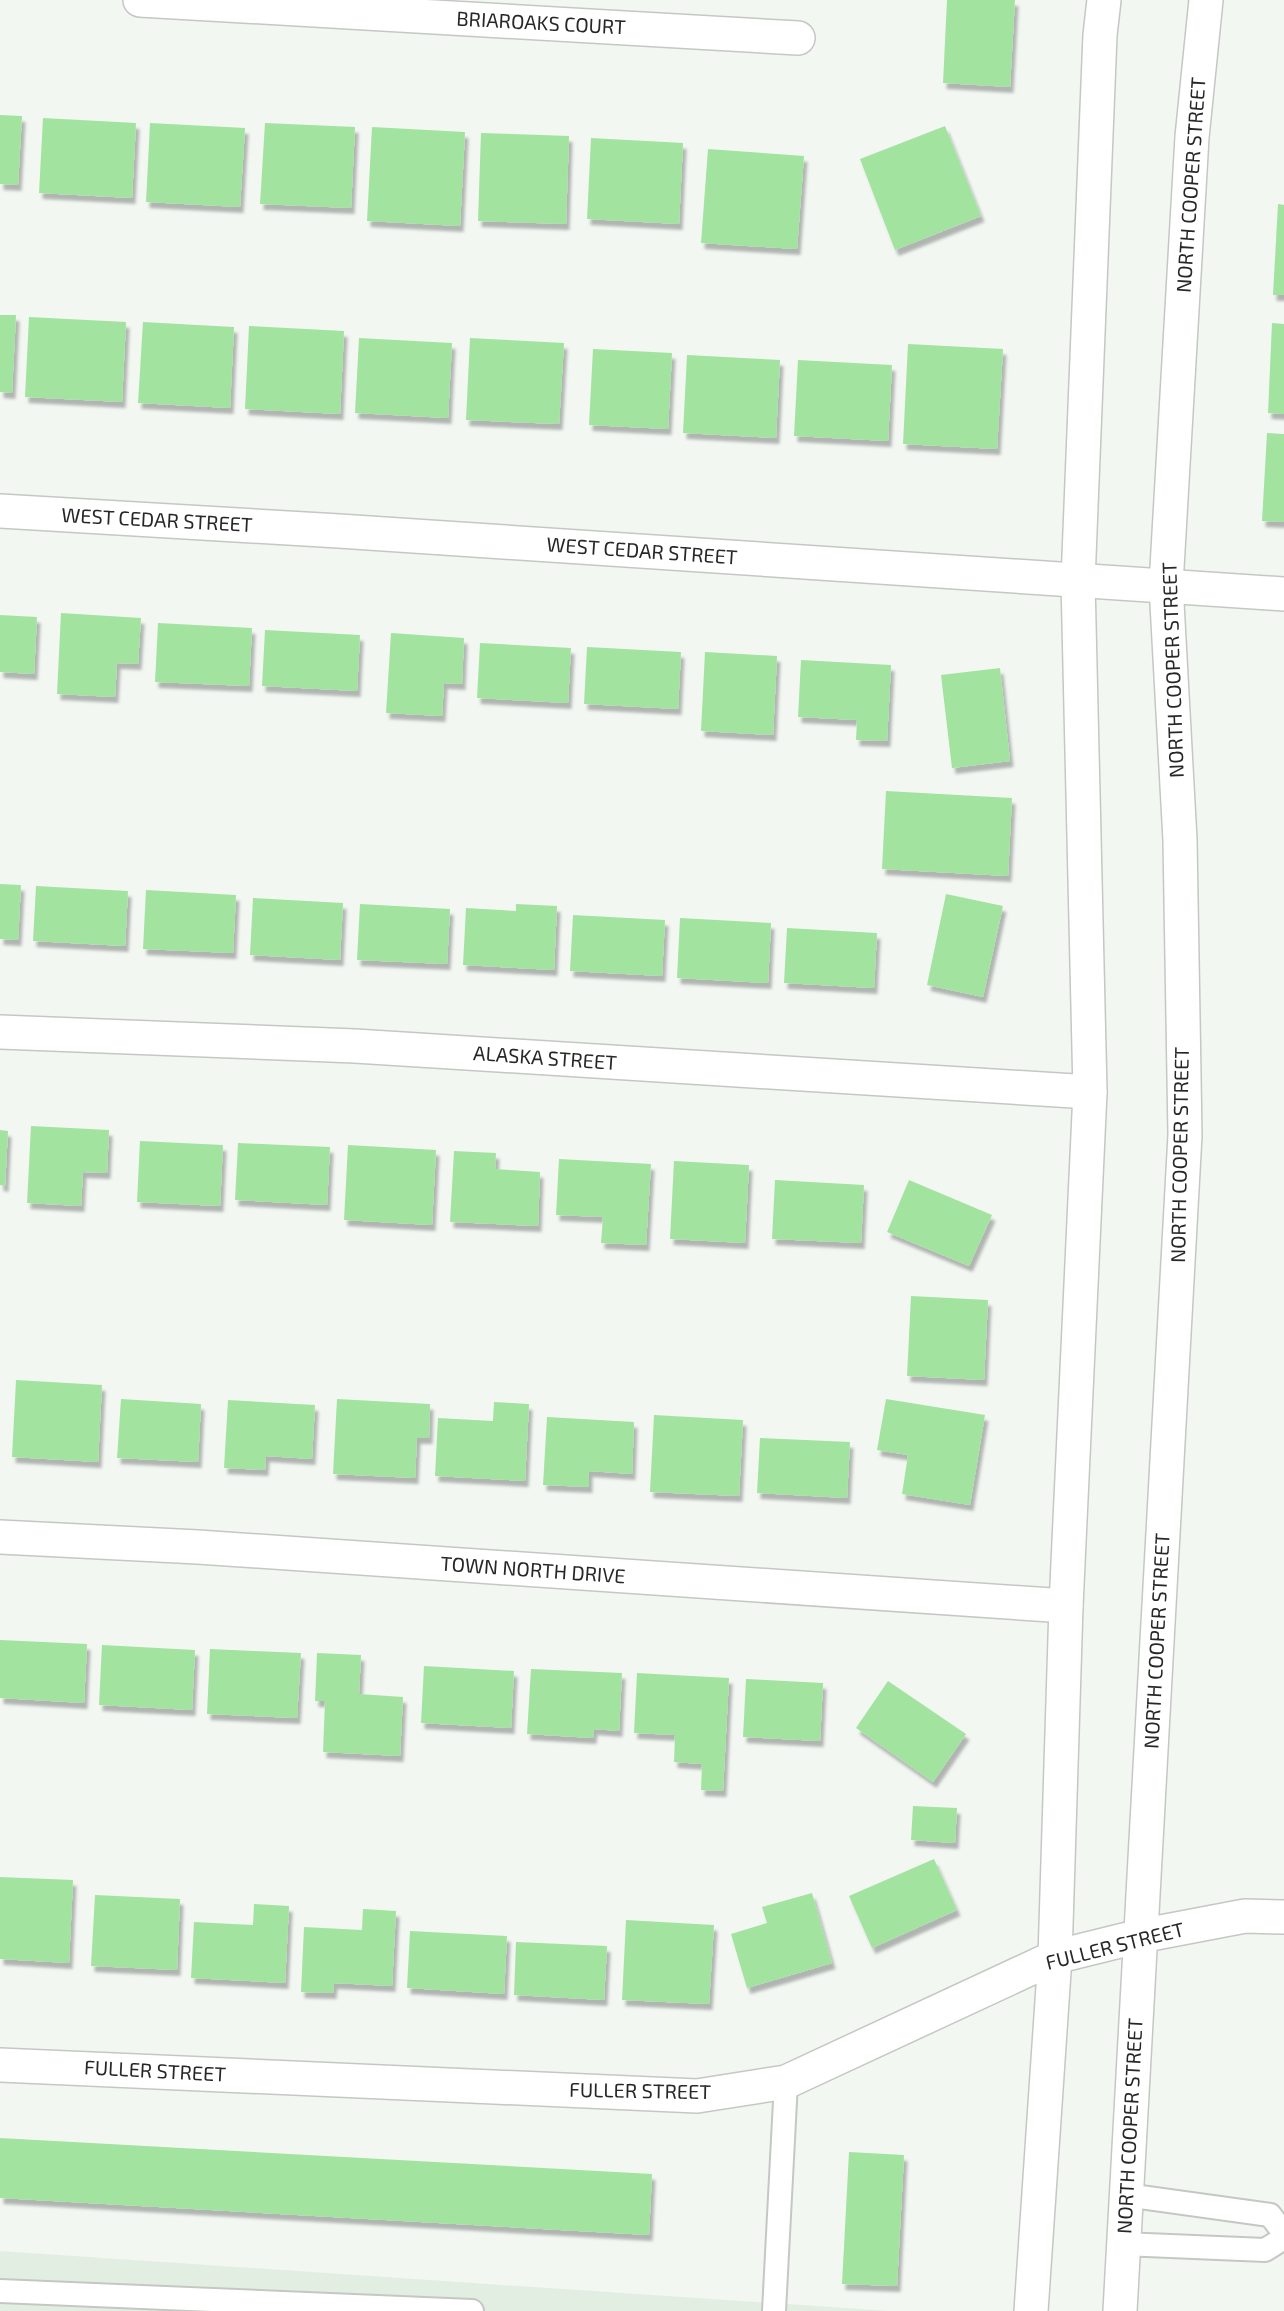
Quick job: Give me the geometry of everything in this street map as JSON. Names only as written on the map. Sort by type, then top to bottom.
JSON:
[{"type":"street","name":"BRIAROAKS COURT","points":[[140,0],[440,9],[798,38]]},
{"type":"street","points":[[1031,2311],[1055,1957],[1066,1606],[1090,1092],[1078,581],[1100,35],[1104,0]]},
{"type":"street","name":"NORTH COOPER STREET","points":[[1120,2311],[1185,1135],[1180,840],[1167,585],[1192,137],[1206,0]]},
{"type":"street","name":"WEST CEDAR STREET","points":[[0,511],[339,531],[1284,594]]},
{"type":"street","name":"ALASKA STREET","points":[[0,1032],[355,1046],[1090,1092]]},
{"type":"street","name":"TOWN NORTH DRIVE","points":[[0,1538],[210,1548],[1066,1606]]},
{"type":"street","name":"FULLER STREET","points":[[0,2065],[697,2096],[786,2082],[1055,1957],[1140,1936],[1245,1916],[1284,1917]]},
{"type":"lane","points":[[774,2311],[786,2082]]},
{"type":"lane","points":[[1126,2195],[1270,2215],[1284,2233]]},
{"type":"lane","points":[[1124,2244],[1266,2250],[1284,2238]]},
{"type":"lane","points":[[0,2291],[472,2311]]},
{"type":"shaded area","points":[[0,2251],[890,2311],[0,2311]]},
{"type":"building","points":[[947,0],[1015,0],[1010,87],[943,83]]},
{"type":"building","points":[[0,115],[22,116],[18,185],[0,184]]},
{"type":"building","points":[[43,118],[136,123],[132,198],[39,193]]},
{"type":"building","points":[[150,123],[245,128],[240,207],[146,202]]},
{"type":"building","points":[[265,123],[355,127],[351,208],[260,204]]},
{"type":"building","points":[[945,126],[981,216],[895,250],[860,159]]},
{"type":"building","points":[[372,127],[465,132],[460,226],[367,221]]},
{"type":"building","points":[[481,133],[569,136],[566,224],[478,221]]},
{"type":"building","points":[[591,138],[683,143],[679,224],[587,219]]},
{"type":"building","points":[[708,149],[804,156],[797,249],[701,243]]},
{"type":"building","points":[[1278,204],[1284,205],[1284,295],[1273,295]]},
{"type":"building","points":[[0,315],[16,315],[12,393],[0,392]]},
{"type":"building","points":[[29,317],[126,322],[122,402],[25,397]]},
{"type":"building","points":[[143,322],[234,327],[230,408],[138,403]]},
{"type":"building","points":[[1272,323],[1284,324],[1284,414],[1268,413]]},
{"type":"building","points":[[249,326],[344,331],[340,414],[245,409]]},
{"type":"building","points":[[359,338],[452,343],[448,418],[355,413]]},
{"type":"building","points":[[470,338],[564,343],[559,424],[466,420]]},
{"type":"building","points":[[908,344],[1003,349],[997,449],[903,444]]},
{"type":"building","points":[[593,349],[672,353],[668,429],[589,425]]},
{"type":"building","points":[[687,355],[780,360],[776,438],[683,433]]},
{"type":"building","points":[[798,360],[892,365],[888,441],[794,436]]},
{"type":"building","points":[[1267,433],[1284,434],[1284,522],[1262,521]]},
{"type":"building","points":[[61,613],[141,618],[138,664],[117,663],[115,697],[57,694]]},
{"type":"building","points":[[0,615],[37,617],[34,674],[0,672]]},
{"type":"building","points":[[158,623],[252,628],[249,686],[155,682]]},
{"type":"building","points":[[265,630],[360,635],[357,691],[262,686]]},
{"type":"building","points":[[391,633],[464,638],[462,684],[444,683],[442,716],[386,713]]},
{"type":"building","points":[[480,643],[571,648],[568,703],[477,698]]},
{"type":"building","points":[[587,647],[681,652],[678,709],[584,704]]},
{"type":"building","points":[[705,652],[777,656],[773,735],[701,731]]},
{"type":"building","points":[[801,660],[891,665],[887,741],[856,740],[857,720],[798,717]]},
{"type":"building","points":[[1000,668],[1010,761],[952,768],[941,675]]},
{"type":"building","points":[[886,791],[1012,798],[1008,876],[882,869]]},
{"type":"building","points":[[0,884],[21,885],[18,940],[0,939]]},
{"type":"building","points":[[36,886],[128,891],[125,946],[33,941]]},
{"type":"building","points":[[146,890],[236,895],[233,953],[143,949]]},
{"type":"building","points":[[946,894],[1003,906],[983,997],[927,985]]},
{"type":"building","points":[[253,898],[343,903],[340,960],[250,955]]},
{"type":"building","points":[[360,904],[450,909],[447,964],[357,960]]},
{"type":"building","points":[[516,904],[557,906],[554,970],[463,965],[466,908],[516,911]]},
{"type":"building","points":[[573,915],[665,920],[662,976],[570,971]]},
{"type":"building","points":[[680,918],[771,923],[768,983],[677,978]]},
{"type":"building","points":[[787,928],[877,933],[874,988],[784,983]]},
{"type":"building","points":[[31,1126],[109,1130],[107,1173],[83,1172],[81,1206],[27,1203]]},
{"type":"building","points":[[0,1130],[8,1131],[5,1186],[0,1185]]},
{"type":"building","points":[[140,1141],[223,1145],[220,1206],[137,1202]]},
{"type":"building","points":[[238,1143],[330,1147],[327,1205],[235,1200]]},
{"type":"building","points":[[348,1145],[436,1150],[432,1225],[344,1220]]},
{"type":"building","points":[[454,1151],[496,1153],[495,1169],[540,1172],[538,1226],[450,1222]]},
{"type":"building","points":[[559,1159],[651,1164],[646,1245],[601,1243],[603,1217],[556,1215]]},
{"type":"building","points":[[674,1161],[749,1165],[745,1243],[670,1239]]},
{"type":"building","points":[[775,1180],[864,1185],[861,1243],[772,1239]]},
{"type":"building","points":[[909,1180],[992,1215],[969,1266],[887,1232]]},
{"type":"building","points":[[911,1296],[988,1300],[984,1380],[907,1376]]},
{"type":"building","points":[[16,1380],[102,1385],[98,1462],[12,1457]]},
{"type":"building","points":[[121,1399],[201,1404],[198,1462],[117,1458]]},
{"type":"building","points":[[337,1399],[430,1404],[429,1438],[417,1438],[415,1478],[333,1474]]},
{"type":"building","points":[[886,1399],[985,1415],[970,1505],[902,1494],[908,1455],[877,1450]]},
{"type":"building","points":[[228,1400],[315,1405],[312,1459],[266,1456],[265,1470],[224,1468]]},
{"type":"building","points":[[494,1402],[529,1404],[525,1481],[435,1476],[438,1418],[493,1421]]},
{"type":"building","points":[[654,1415],[743,1420],[739,1496],[650,1492]]},
{"type":"building","points":[[547,1417],[634,1422],[632,1474],[589,1471],[589,1487],[543,1485]]},
{"type":"building","points":[[760,1438],[850,1442],[847,1498],[757,1493]]},
{"type":"building","points":[[0,1640],[87,1644],[84,1703],[0,1698]]},
{"type":"building","points":[[102,1645],[195,1650],[192,1710],[99,1705]]},
{"type":"building","points":[[210,1649],[301,1653],[297,1718],[207,1714]]},
{"type":"building","points":[[317,1653],[361,1655],[359,1694],[403,1697],[400,1756],[323,1752],[325,1701],[315,1701]]},
{"type":"building","points":[[424,1666],[514,1671],[511,1728],[421,1723]]},
{"type":"building","points":[[531,1669],[622,1673],[619,1731],[594,1729],[593,1738],[527,1734]]},
{"type":"building","points":[[637,1673],[729,1678],[723,1791],[701,1790],[702,1764],[674,1762],[675,1735],[634,1733]]},
{"type":"building","points":[[746,1679],[823,1683],[820,1741],[743,1737]]},
{"type":"building","points":[[888,1681],[966,1734],[933,1782],[856,1728]]},
{"type":"building","points":[[913,1806],[957,1808],[955,1843],[911,1840]]},
{"type":"building","points":[[934,1859],[957,1910],[872,1948],[849,1896]]},
{"type":"building","points":[[0,1877],[73,1880],[69,1963],[0,1959]]},
{"type":"building","points":[[812,1893],[832,1963],[747,1988],[731,1934],[767,1923],[762,1907]]},
{"type":"building","points":[[95,1895],[180,1899],[177,1970],[91,1966]]},
{"type":"building","points":[[254,1904],[289,1906],[285,1983],[191,1978],[194,1922],[253,1925]]},
{"type":"building","points":[[363,1909],[396,1911],[392,1986],[334,1983],[333,1993],[301,1992],[304,1927],[362,1930]]},
{"type":"building","points":[[626,1920],[714,1925],[709,2004],[622,2000]]},
{"type":"building","points":[[410,1931],[507,1936],[504,1994],[407,1988]]},
{"type":"building","points":[[516,1942],[607,1946],[604,2000],[514,1995]]},
{"type":"building","points":[[0,2138],[652,2174],[649,2235],[0,2198]]},
{"type":"building","points":[[849,2152],[904,2155],[897,2286],[842,2284]]}]
